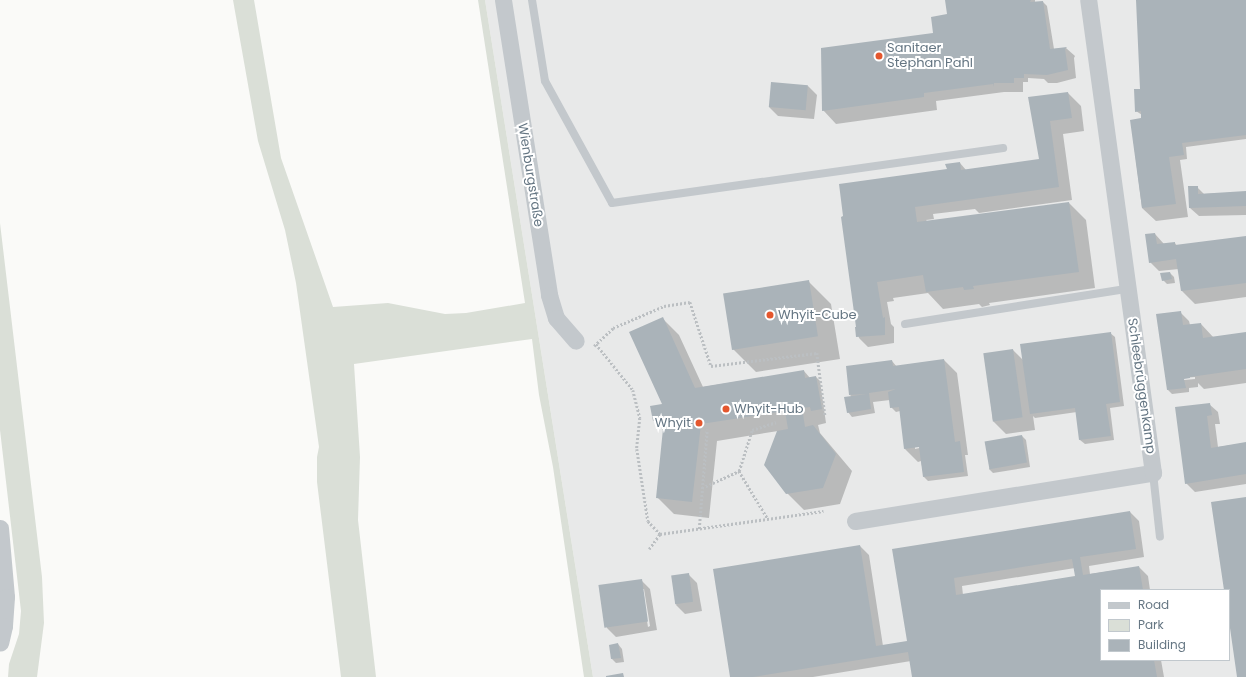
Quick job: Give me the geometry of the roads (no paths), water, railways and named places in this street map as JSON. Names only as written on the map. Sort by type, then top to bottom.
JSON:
[{"type":"street","name":"Wienburgstraße","points":[[503,0],[549,296],[556,318],[584,345]]},
{"type":"street","name":"Schleebrüggenkamp","points":[[855,521],[1153,473],[1088,0]]},
{"type":"street","points":[[0,528],[6,596],[4,626],[0,643]]},
{"type":"lane","points":[[532,0],[546,81],[612,203],[1003,148]]},
{"type":"lane","points":[[906,324],[1127,289]]},
{"type":"lane","points":[[1153,473],[1160,537]]},
{"type":"place","name":"Sanitaer Stephan Pahl","points":[[879,56]]},
{"type":"place","name":"Whyit-Cube","points":[[770,315]]},
{"type":"place","name":"Whyit-Hub","points":[[726,409]]},
{"type":"place","name":"Whyit","points":[[699,423]]}]
